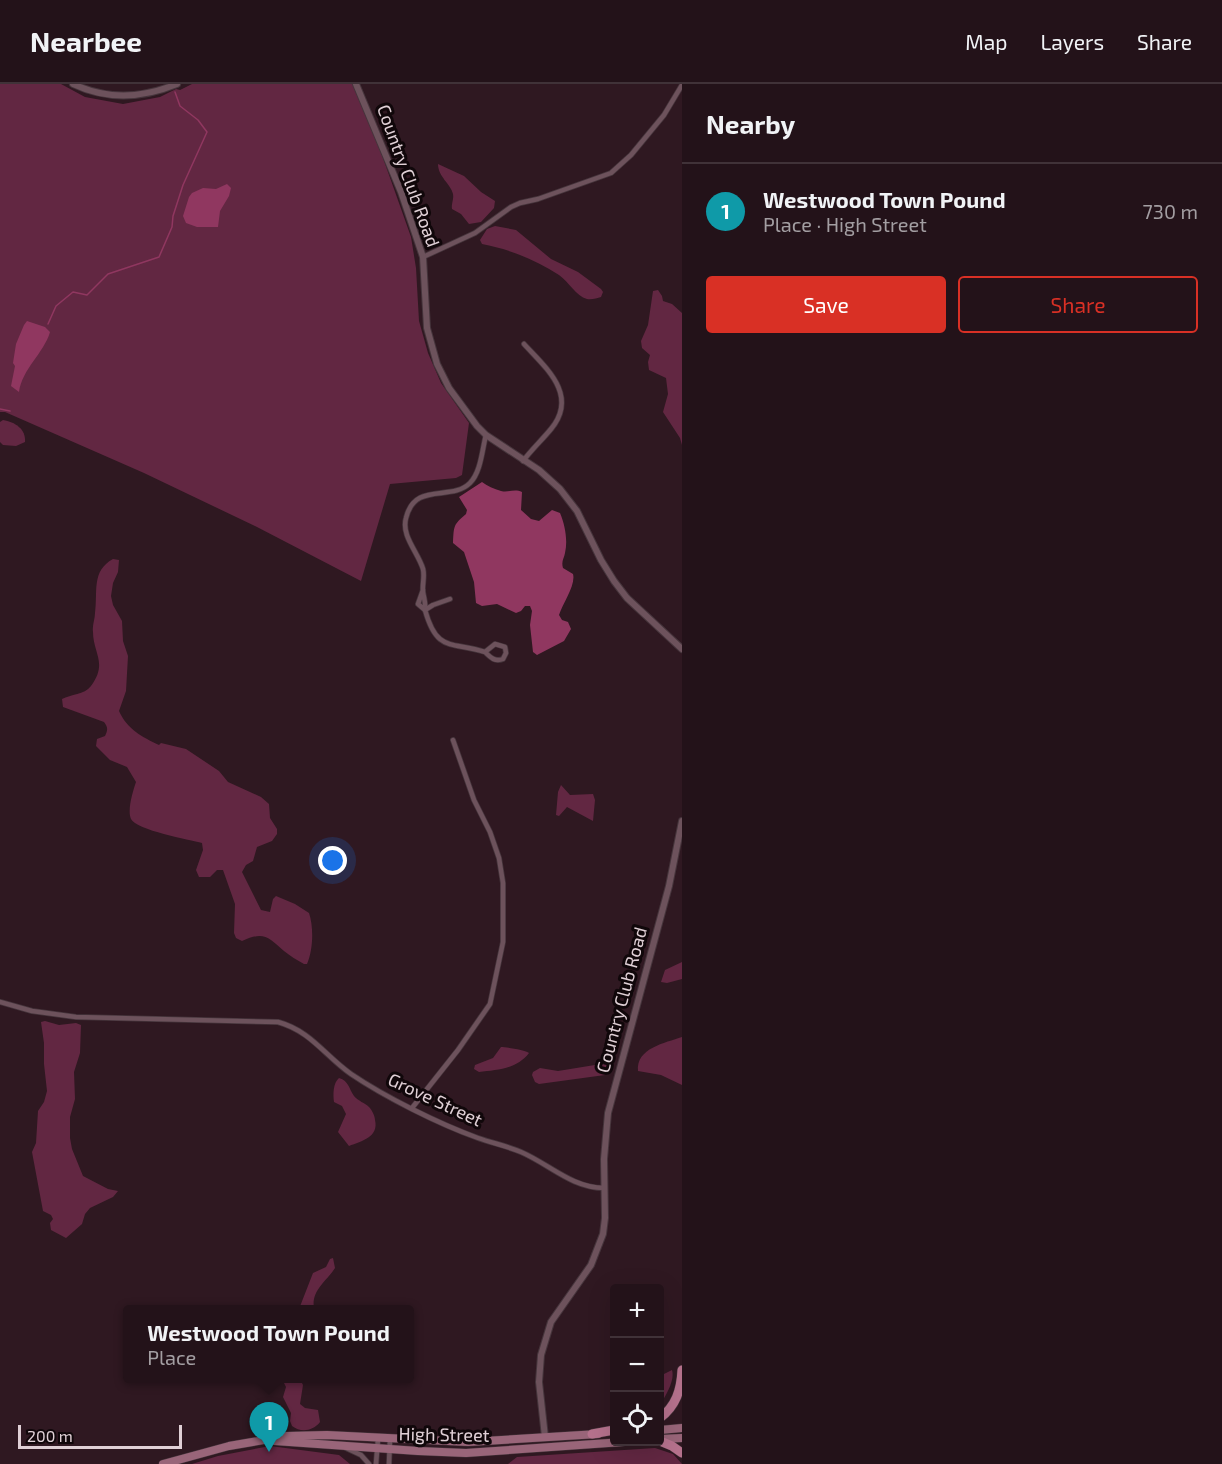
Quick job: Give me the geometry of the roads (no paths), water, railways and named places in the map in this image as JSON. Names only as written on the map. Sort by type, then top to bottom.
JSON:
[{"type":"highway","points":[[664,1414],[677,1396],[682,1370]]},
{"type":"highway","points":[[592,1434],[610,1432]]},
{"type":"highway","points":[[664,1442],[682,1453]]},
{"type":"main road","points":[[664,1430],[682,1428]]},
{"type":"main road","name":"High Street","points":[[163,1464],[229,1446],[287,1436],[490,1442],[592,1434]]},
{"type":"main road","points":[[664,1440],[682,1438]]},
{"type":"main road","name":"High Street","points":[[264,1440],[390,1450],[477,1452],[610,1443]]},
{"type":"street","points":[[73,84],[93,92],[116,95],[141,95],[177,84]]},
{"type":"street","name":"Country Club Road","points":[[356,84],[401,192],[423,256],[425,314],[429,337],[437,364],[449,388],[486,435],[539,470],[560,489],[577,511],[614,581],[627,598],[682,650]]},
{"type":"street","points":[[423,256],[475,233],[520,203],[538,199],[611,173],[664,116],[682,86]]},
{"type":"street","points":[[524,344],[555,378],[560,391],[561,403],[556,421],[532,448],[524,461]]},
{"type":"street","points":[[485,652],[495,644],[505,647],[506,653],[503,659],[497,661],[485,652],[454,646],[442,640],[430,625],[425,610],[424,572],[406,530],[405,518],[418,498],[432,493],[457,491],[472,481],[477,471],[486,435]]},
{"type":"street","points":[[425,610],[450,599]]},
{"type":"street","points":[[412,1108],[458,1050],[490,1004],[503,942],[503,884],[499,858],[490,832],[474,800],[453,740]]},
{"type":"street","name":"Country Club Road","points":[[604,1188],[605,1137],[610,1105],[669,886],[682,821]]},
{"type":"street","name":"Grove Street","points":[[0,1002],[32,1011],[76,1017],[278,1022],[289,1025],[311,1039],[351,1074],[412,1108],[479,1138],[518,1150],[571,1180],[590,1187],[604,1188]]},
{"type":"street","points":[[545,1437],[539,1382],[541,1355],[551,1322],[586,1274],[599,1247],[605,1218],[604,1188]]},
{"type":"street","points":[[376,1464],[378,1439]]},
{"type":"street","points":[[389,1464],[390,1439]]},
{"type":"street","points":[[334,1445],[358,1453],[369,1464]]},
{"type":"waterway","points":[[48,324],[56,306],[73,292],[87,295],[108,274],[159,257],[172,227],[173,216],[183,185],[207,132],[198,120],[180,106],[175,92]]},
{"type":"waterway","points":[[0,409],[10,411]]},
{"type":"place","name":"Westwood Town Pound","points":[[269,1452]]}]
